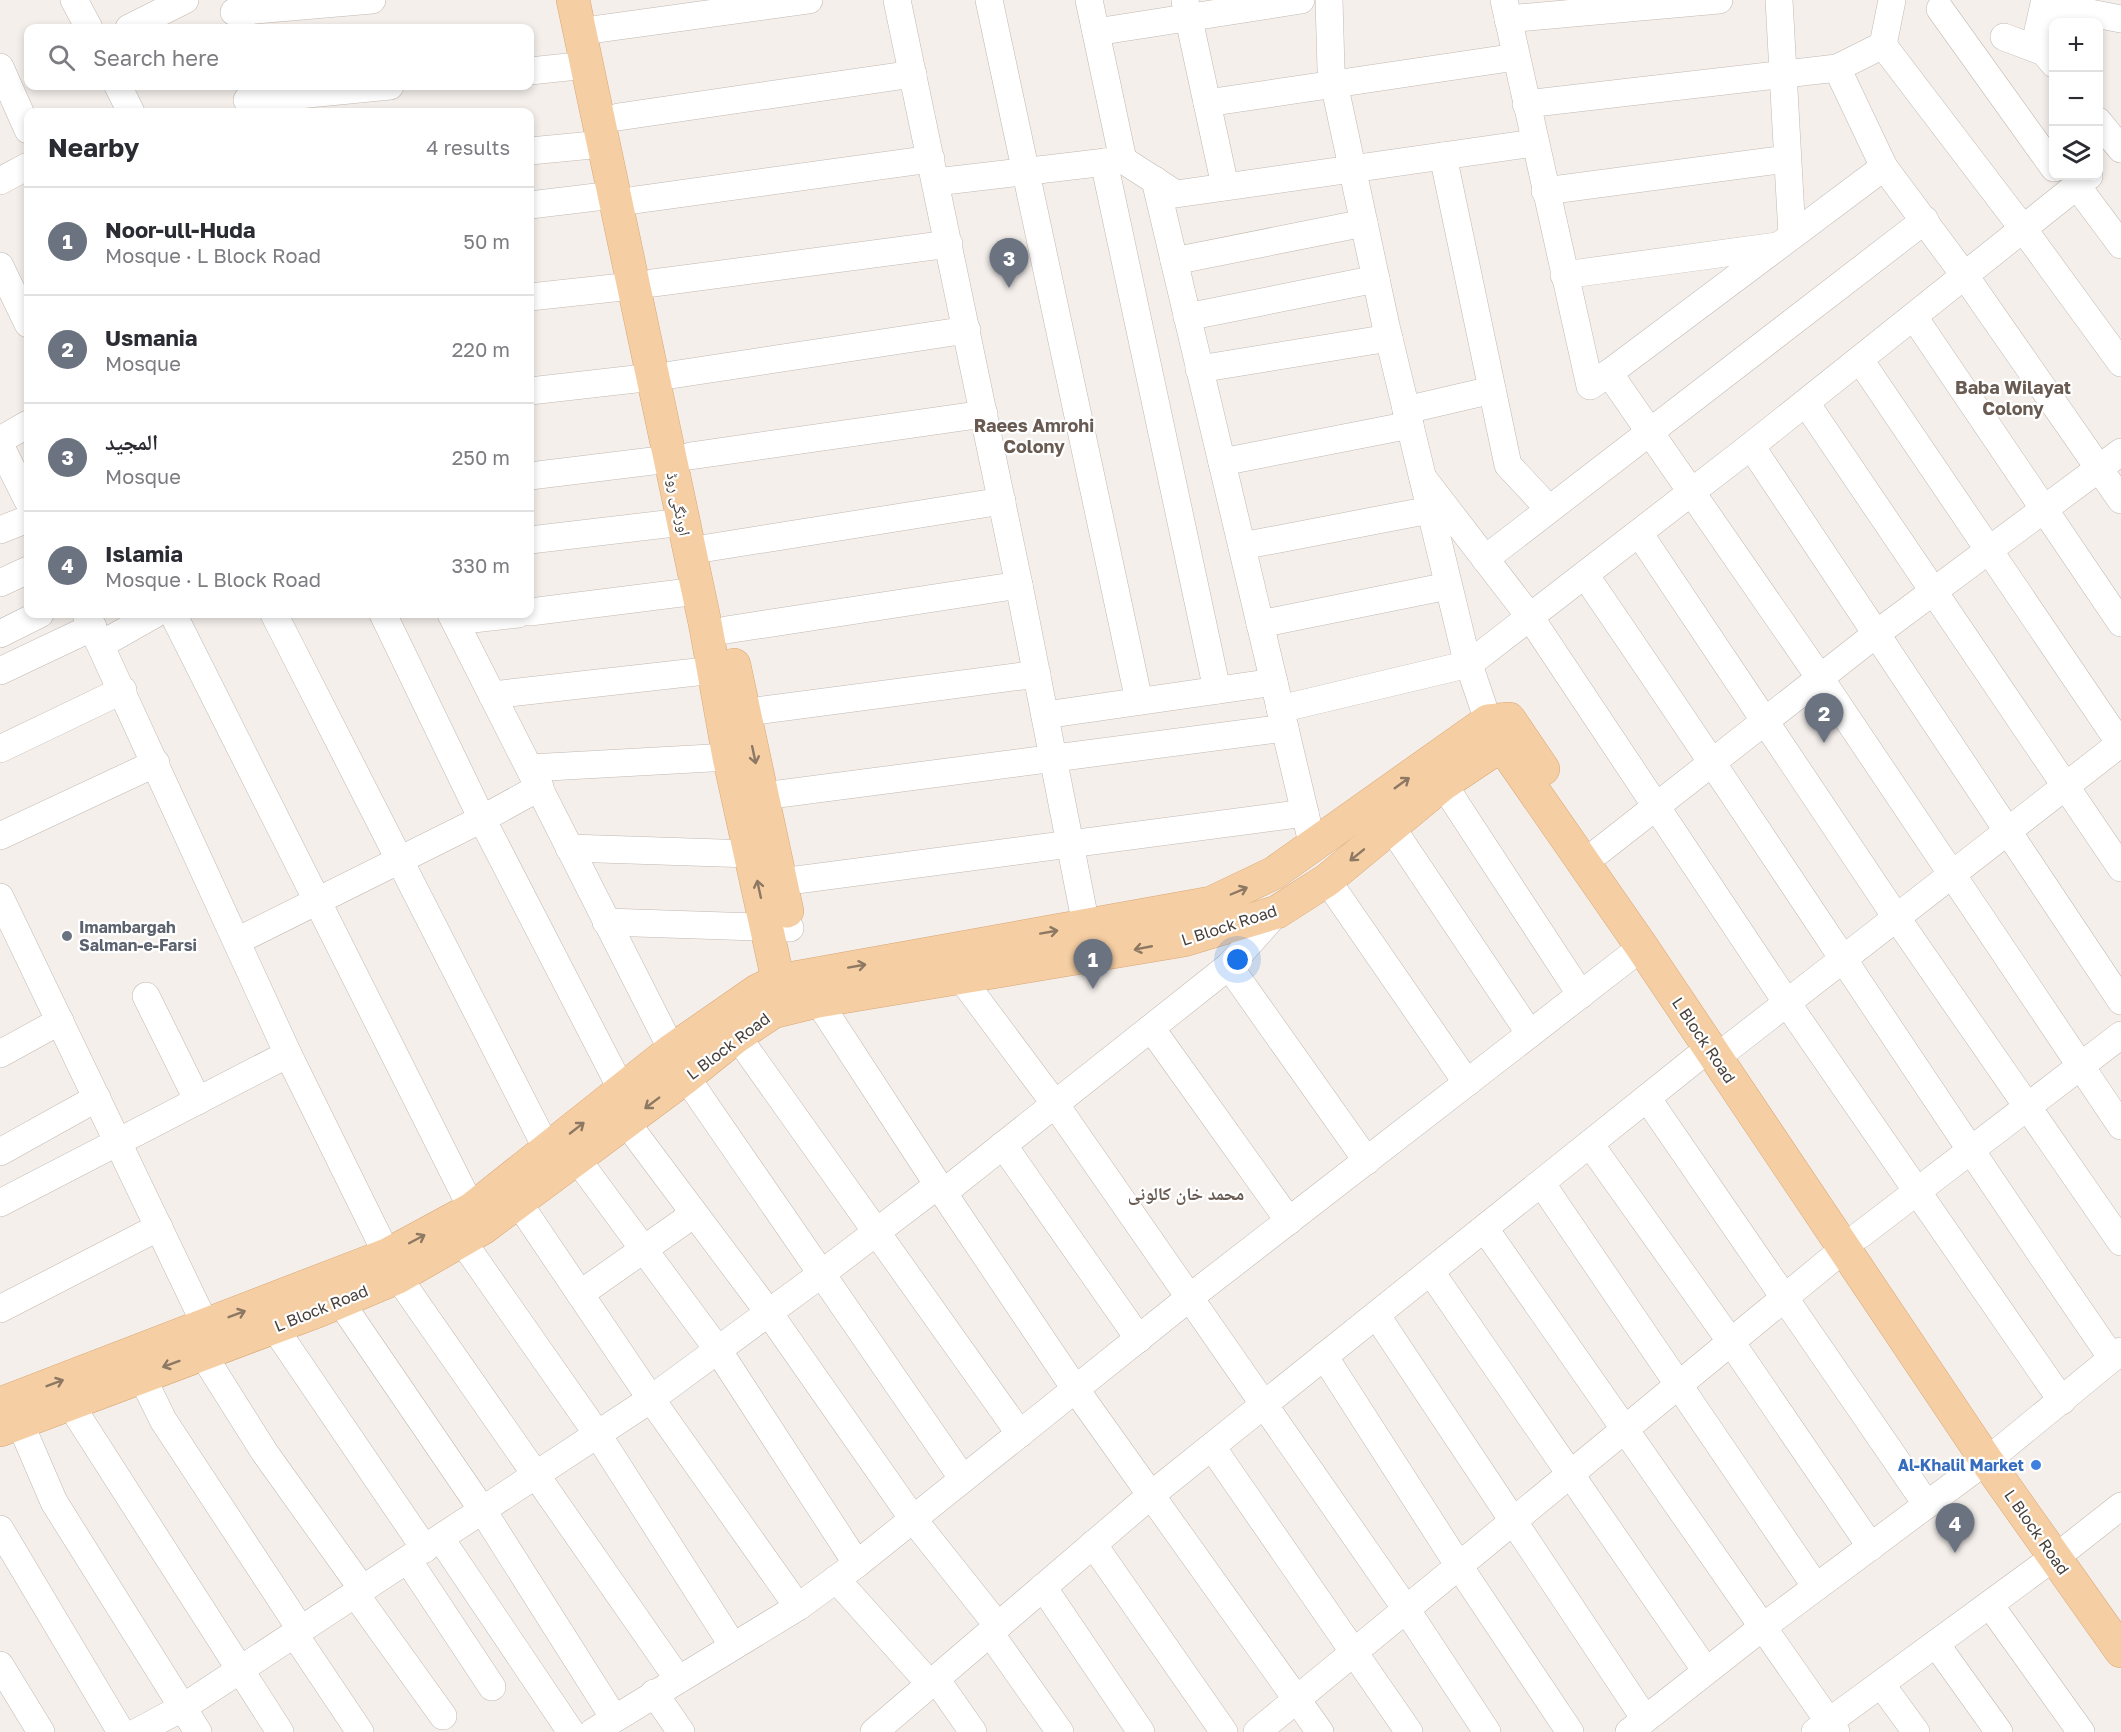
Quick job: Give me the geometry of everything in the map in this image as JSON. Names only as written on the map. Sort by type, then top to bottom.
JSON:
[{"type":"main road","name":"اورنگی روڈ","points":[[573,0],[586,65],[610,130]]},
{"type":"main road","name":"اورنگی روڈ","points":[[595,14],[610,130],[642,285],[680,457],[707,548],[726,630],[733,714],[729,757],[751,854],[779,927],[797,994]]},
{"type":"main road","name":"اورنگی روڈ","points":[[680,457],[683,522],[714,670],[763,796],[782,882],[779,927]]},
{"type":"main road","name":"L Block Road","points":[[679,1064],[736,1035],[797,994],[1086,925],[1211,903],[1274,873],[1492,735],[1509,719],[1598,852],[1719,1048],[1852,1242],[1993,1456],[2062,1552],[2121,1651]]},
{"type":"main road","name":"L Block Road","points":[[7,1419],[70,1404],[141,1376],[204,1339],[274,1327],[339,1300],[393,1266],[472,1209],[562,1155],[679,1064],[757,991],[797,994],[961,978],[1184,940],[1277,912],[1327,880],[1443,784],[1487,752],[1492,735]]},
{"type":"main road","name":"L Block Road","points":[[1492,735],[1506,751],[1642,947],[1719,1048]]},
{"type":"main road","name":"L Block Road","points":[[7,1419],[204,1339],[393,1266],[463,1242],[518,1202],[562,1155]]},
{"type":"main road","name":"L Block Road","points":[[2062,1552],[2121,1619]]},
{"type":"street","points":[[74,0],[87,24]]},
{"type":"street","points":[[137,24],[185,0]]},
{"type":"street","points":[[234,12],[372,0]]},
{"type":"street","points":[[595,14],[809,0]]},
{"type":"street","points":[[897,0],[1002,501],[1086,925]]},
{"type":"street","points":[[989,0],[1138,701]]},
{"type":"street","points":[[1089,0],[1096,32],[1114,161],[1217,690]]},
{"type":"street","points":[[1096,32],[1187,9],[1300,0]]},
{"type":"street","points":[[1329,0],[1331,69],[1389,339],[1469,664],[1492,735]]},
{"type":"street","points":[[1719,0],[1506,9],[1534,143],[1590,386],[1884,167]]},
{"type":"street","points":[[1779,0],[1787,159],[1786,240]]},
{"type":"street","points":[[1892,0],[1883,45],[2024,230],[2121,363]]},
{"type":"street","points":[[2004,37],[2044,56],[2044,4],[2121,19]]},
{"type":"street","points":[[1187,9],[1225,186]]},
{"type":"street","points":[[1940,9],[2049,161]]},
{"type":"street","points":[[1526,104],[1837,68],[1883,45]]},
{"type":"street","points":[[1207,103],[1516,57]]},
{"type":"street","points":[[534,71],[586,65]]},
{"type":"street","points":[[0,68],[24,121]]},
{"type":"street","points":[[1837,68],[1884,167],[1965,276],[2110,460],[2121,500]]},
{"type":"street","points":[[534,150],[610,130],[913,74]]},
{"type":"street","points":[[120,90],[128,108]]},
{"type":"street","points":[[247,100],[349,90]]},
{"type":"street","points":[[2102,126],[2121,149],[2103,164]]},
{"type":"street","points":[[534,205],[934,171],[1025,172],[1114,161],[1155,180],[1176,194],[1534,143]]},
{"type":"street","points":[[1443,156],[1508,465],[1549,509]]},
{"type":"street","points":[[1545,191],[1787,159]]},
{"type":"street","points":[[0,181],[24,168]]},
{"type":"street","points":[[1155,180],[1312,847]]},
{"type":"street","points":[[763,796],[1054,759],[1282,719],[1469,664],[1806,403],[2024,230],[2074,182],[2121,245]]},
{"type":"street","points":[[1485,559],[1925,220]]},
{"type":"street","points":[[1174,261],[1364,224]]},
{"type":"street","points":[[1564,274],[1786,240]]},
{"type":"street","points":[[534,297],[642,285],[949,244]]},
{"type":"street","points":[[0,266],[24,316]]},
{"type":"street","points":[[1187,317],[1376,279]]},
{"type":"street","points":[[1914,317],[2121,623]]},
{"type":"street","points":[[534,391],[662,376],[967,330]]},
{"type":"street","points":[[1200,369],[1389,339]]},
{"type":"street","points":[[888,1727],[933,1681],[1151,1495],[1212,1448],[1263,1404],[1377,1316],[1647,1098],[1787,1002],[2121,744],[1860,360]]},
{"type":"street","points":[[1609,373],[1820,678],[1950,875],[2121,1126]]},
{"type":"street","points":[[1222,462],[1408,417],[1492,390]]},
{"type":"street","points":[[1806,403],[2121,868]]},
{"type":"street","points":[[534,475],[984,414]]},
{"type":"street","points":[[0,440],[24,426]]},
{"type":"street","points":[[1750,446],[2121,1001]]},
{"type":"street","points":[[4,460],[24,494]]},
{"type":"street","points":[[1598,852],[1876,634],[2110,460]]},
{"type":"street","points":[[1423,478],[1530,617],[1787,1002],[2062,1401]]},
{"type":"street","points":[[707,548],[1002,501]]},
{"type":"street","points":[[1242,546],[1430,510]]},
{"type":"street","points":[[0,530],[24,521]]},
{"type":"street","points":[[534,540],[683,522]]},
{"type":"street","points":[[1639,533],[1896,917],[2121,1242]]},
{"type":"street","points":[[0,583],[24,572]]},
{"type":"street","points":[[1377,1316],[1513,1522],[1637,1726],[1764,1626],[1993,1456],[2116,1355],[1969,1152],[1714,762],[1585,575]]},
{"type":"street","points":[[726,630],[1019,585]]},
{"type":"street","points":[[1260,624],[1449,586]]},
{"type":"street","points":[[534,611],[697,591]]},
{"type":"street","points":[[0,634],[32,618]]},
{"type":"street","points":[[0,670],[94,628],[138,618]]},
{"type":"street","points":[[175,618],[472,1209]]},
{"type":"street","points":[[276,618],[399,860],[562,1155],[643,1250],[718,1350],[846,1571],[973,1732]]},
{"type":"street","points":[[384,618],[625,1107],[694,1214],[769,1313],[913,1520],[994,1629],[1060,1732]]},
{"type":"street","points":[[454,618],[679,1064],[820,1275],[963,1479]]},
{"type":"street","points":[[94,628],[288,1054],[393,1266],[678,1679]]},
{"type":"street","points":[[492,695],[714,670]]},
{"type":"street","points":[[733,714],[1037,674]]},
{"type":"street","points":[[1045,715],[1274,682]]},
{"type":"street","points":[[0,749],[123,690]]},
{"type":"street","points":[[237,941],[482,819],[535,777],[729,757]]},
{"type":"street","points":[[0,836],[156,763]]},
{"type":"street","points":[[1443,784],[1581,994]]},
{"type":"street","points":[[782,882],[1305,813]]},
{"type":"street","points":[[1392,828],[1530,1034]]},
{"type":"street","points":[[569,848],[751,854]]},
{"type":"street","points":[[1327,880],[1467,1083]]},
{"type":"street","points":[[0,897],[11,947],[60,1021],[159,1227],[204,1339],[265,1453],[443,1716]]},
{"type":"street","points":[[137,1732],[166,1720],[651,1399],[876,1233],[1003,1145],[1229,966],[1277,912]]},
{"type":"street","points":[[606,922],[779,927]]},
{"type":"street","points":[[339,1300],[483,1510],[610,1725],[654,1694],[798,1607],[846,1571],[913,1520],[1189,1298],[1642,947]]},
{"type":"street","points":[[1229,966],[1367,1161]]},
{"type":"street","points":[[961,978],[1055,1104],[1406,1609],[1487,1732]]},
{"type":"street","points":[[797,994],[940,1189],[1076,1390],[1320,1732]]},
{"type":"street","points":[[146,996],[198,1101]]},
{"type":"street","points":[[0,1054],[60,1021]]},
{"type":"street","points":[[1151,1028],[1289,1221]]},
{"type":"street","points":[[736,1035],[1020,1434]]},
{"type":"street","points":[[1257,1732],[1852,1242],[2121,1035]]},
{"type":"street","points":[[0,1203],[288,1054]]},
{"type":"street","points":[[0,1152],[97,1098]]},
{"type":"street","points":[[1647,1098],[1928,1505]]},
{"type":"street","points":[[1590,1144],[1731,1342],[1871,1546]]},
{"type":"street","points":[[1003,1145],[1139,1339]]},
{"type":"street","points":[[1542,1184],[1816,1587]]},
{"type":"street","points":[[518,1202],[651,1399],[798,1607]]},
{"type":"street","points":[[580,1294],[694,1214]]},
{"type":"street","points":[[0,1309],[159,1227]]},
{"type":"street","points":[[1485,1229],[1623,1431],[1764,1626],[1826,1729],[1881,1684],[2062,1552],[2121,1506]]},
{"type":"street","points":[[463,1242],[597,1435],[733,1646]]},
{"type":"street","points":[[1431,1272],[1706,1671]]},
{"type":"street","points":[[274,1327],[424,1549],[571,1732]]},
{"type":"street","points":[[1324,1356],[1458,1566],[1570,1732]]},
{"type":"street","points":[[141,1376],[163,1420],[360,1732]]},
{"type":"street","points":[[70,1404],[280,1732]]},
{"type":"street","points":[[7,1419],[54,1502],[166,1720],[198,1732]]},
{"type":"street","points":[[1212,1448],[1409,1732]]},
{"type":"street","points":[[0,1529],[121,1732]]},
{"type":"street","points":[[1093,1544],[1224,1732]]},
{"type":"street","points":[[424,1549],[492,1687]]},
{"type":"street","points":[[1043,1587],[1141,1732]]},
{"type":"street","points":[[1989,1605],[2081,1732]]},
{"type":"street","points":[[1936,1644],[1999,1732]]},
{"type":"street","points":[[0,1665],[41,1732]]},
{"type":"street","points":[[1881,1684],[1916,1732]]},
{"type":"street","points":[[654,1694],[681,1732]]},
{"type":"place","name":"المجید","points":[[1009,288]]},
{"type":"place","name":"Usmania","points":[[1824,743]]},
{"type":"place","name":"Imambargah Salman-e-Farsi","points":[[67,936]]},
{"type":"place","name":"Noor-ull-Huda","points":[[1093,989]]},
{"type":"place","name":"Al-Khalil Market","points":[[2036,1465]]},
{"type":"place","name":"Islamia","points":[[1955,1553]]},
{"type":"district","name":"Baba Wilayat Colony","points":[[2013,398]]},
{"type":"district","name":"Raees Amrohi Colony","points":[[1034,436]]},
{"type":"district","name":"محمد خان کالونی","points":[[1186,1194]]}]
